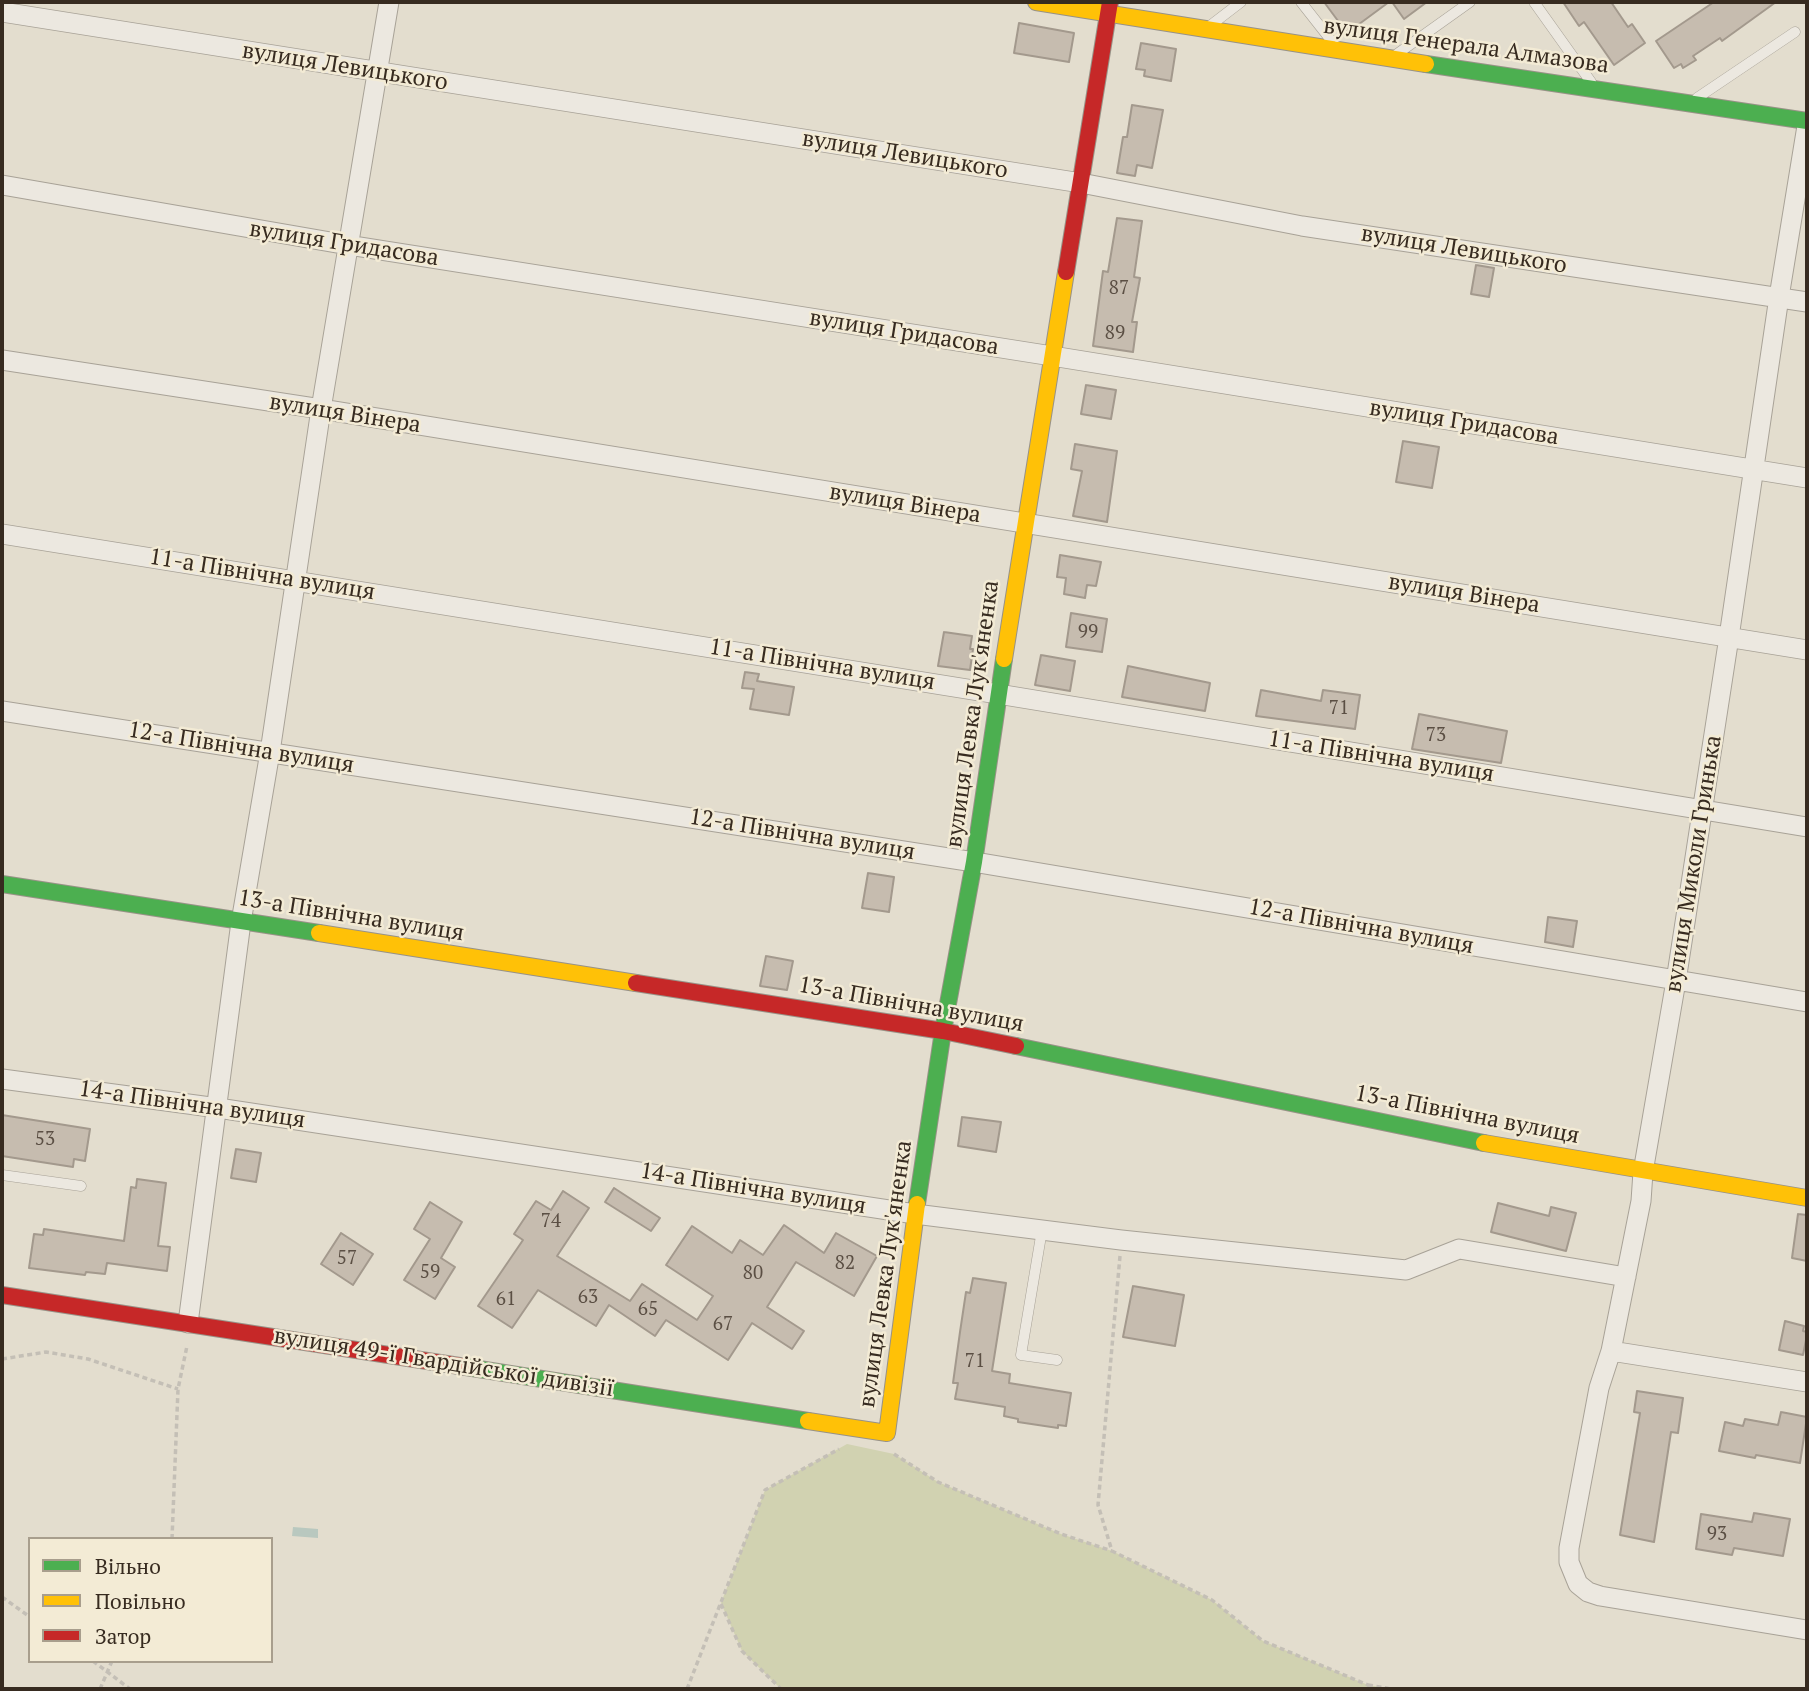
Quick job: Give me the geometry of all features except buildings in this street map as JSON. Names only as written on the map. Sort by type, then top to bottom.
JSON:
[{"type":"street","points":[[188,1323],[241,922],[388,2]]},
{"type":"street","name":"вулиця Генерала Алмазова","points":[[1036,2],[1109,8],[1206,29],[1807,123]]},
{"type":"street","name":"вулиця Левка Лук'яненка","points":[[886,1441],[915,1214],[943,1031],[974,862],[1025,523],[1109,8]]},
{"type":"street","name":"вулиця Левицького","points":[[2,12],[1081,183],[1302,226],[1807,302]]},
{"type":"street","name":"вулиця Миколи Гринька","points":[[1807,123],[1730,637],[1643,1172],[1641,1201],[1611,1351],[1599,1388],[1569,1548],[1572,1574],[1578,1584],[1588,1592],[1807,1630]]},
{"type":"street","name":"вулиця Гридасова","points":[[2,185],[348,246],[1807,478]]},
{"type":"street","name":"вулиця Вінера","points":[[2,360],[1807,650]]},
{"type":"street","name":"11-а Північна вулиця","points":[[2,534],[1807,827]]},
{"type":"street","name":"12-а Північна вулиця","points":[[2,711],[974,862],[1807,1002]]},
{"type":"street","name":"13-а Північна вулиця","points":[[2,884],[943,1031],[1501,1147],[1807,1198]]},
{"type":"street","name":"14-а Північна вулиця","points":[[2,1079],[218,1108],[915,1214],[1121,1240],[1406,1270],[1459,1249],[1626,1277]]},
{"type":"street","name":"вулиця 49-ї Гвардійської дивізії","points":[[2,1295],[188,1323],[886,1441]]},
{"type":"street","points":[[1611,1351],[1807,1382]]},
{"type":"lane","points":[[1206,29],[1241,2]]},
{"type":"lane","points":[[1301,2],[1338,50]]},
{"type":"lane","points":[[1390,59],[1470,2]]},
{"type":"lane","points":[[1534,2],[1595,88]]},
{"type":"lane","points":[[1687,104],[1795,32]]},
{"type":"lane","points":[[2,1175],[81,1186]]},
{"type":"lane","points":[[1042,1230],[1021,1355],[1057,1360]]},
{"type":"path","points":[[1112,1551],[1098,1505],[1121,1240]]},
{"type":"path","points":[[172,1537],[178,1389],[188,1341],[188,1323]]},
{"type":"path","points":[[2,1359],[46,1352],[89,1359],[178,1389]]},
{"type":"path","points":[[886,1441],[937,1482],[1061,1534],[1112,1551],[1212,1601],[1263,1641],[1369,1687],[1392,1689]]},
{"type":"path","points":[[687,1689],[765,1489],[847,1444]]},
{"type":"path","points":[[2,1597],[28,1616]]},
{"type":"path","points":[[721,1603],[742,1651],[781,1689]]},
{"type":"path","points":[[96,1663],[130,1689]]},
{"type":"path","points":[[100,1689],[111,1663]]},
{"type":"green space","points":[[847,1444],[894,1454],[938,1482],[1061,1534],[1112,1551],[1212,1600],[1263,1641],[1368,1685],[1392,1689],[781,1689],[742,1651],[721,1603],[765,1490]]},
{"type":"shaded area","points":[[293,1527],[318,1529],[318,1538],[292,1536]]},
{"type":"traffic: fast","points":[[1426,64],[1807,121]]},
{"type":"traffic: fast","points":[[917,1204],[943,1031],[974,862],[1004,659]]},
{"type":"traffic: fast","points":[[2,884],[319,933]]},
{"type":"traffic: fast","points":[[1016,1046],[1484,1143]]},
{"type":"traffic: fast","points":[[466,1367],[808,1421]]},
{"type":"traffic: slow","points":[[1036,2],[1426,64]]},
{"type":"traffic: slow","points":[[1004,659],[1066,272]]},
{"type":"traffic: slow","points":[[319,933],[636,983]]},
{"type":"traffic: slow","points":[[1484,1143],[1807,1198]]},
{"type":"traffic: slow","points":[[808,1421],[887,1433],[917,1204]]},
{"type":"traffic: jam","points":[[1066,272],[1110,2]]},
{"type":"traffic: jam","points":[[636,983],[943,1031],[1016,1046]]},
{"type":"traffic: jam","points":[[2,1295],[466,1367]]}]
